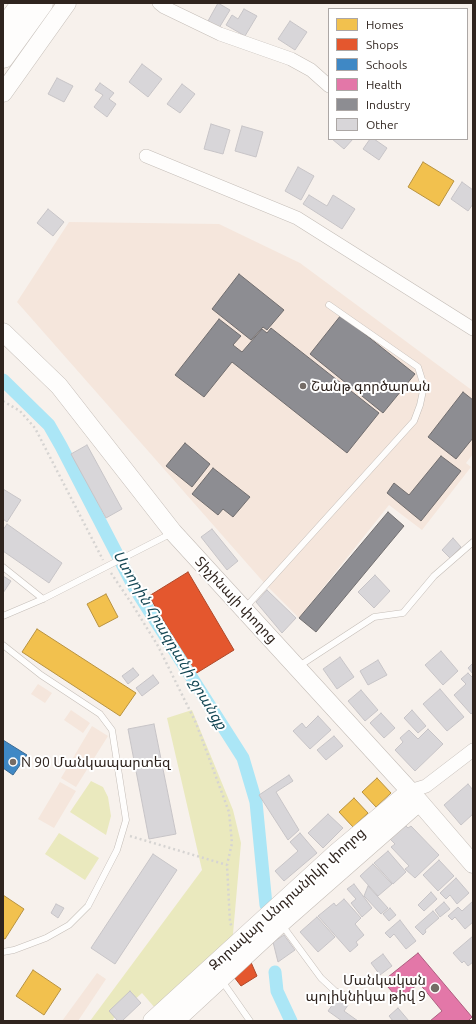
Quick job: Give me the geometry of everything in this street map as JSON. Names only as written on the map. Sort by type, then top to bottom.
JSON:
[{"type":"highway","points":[[3,30],[23,3]]},
{"type":"highway","points":[[3,57],[42,3]]},
{"type":"main road","points":[[3,93],[67,3]]},
{"type":"main road","name":"Տիչինայի փողոց","points":[[3,332],[58,386],[173,532],[297,667],[418,793],[473,864]]},
{"type":"main road","name":"Զորավար Անդրանիկի փողոց","points":[[152,1021],[216,972],[279,915],[336,853],[418,793]]},
{"type":"main road","name":"Զորավար Անդրանիկի փողոց","points":[[175,1021],[240,942],[279,915]]},
{"type":"street","points":[[159,3],[164,7],[220,34],[291,59],[311,70],[328,85]]},
{"type":"street","points":[[146,156],[297,218],[473,329]]},
{"type":"street","points":[[418,793],[473,750]]},
{"type":"lane","points":[[244,609],[414,421],[420,405],[424,386],[418,367],[329,305]]},
{"type":"lane","points":[[3,616],[43,599],[107,568],[173,532]]},
{"type":"lane","points":[[297,667],[374,617],[403,613],[434,576],[473,542]]},
{"type":"lane","points":[[3,567],[43,599]]},
{"type":"lane","points":[[3,645],[41,675],[100,714],[112,730],[126,820],[117,850],[88,906],[69,925],[46,938],[14,950],[3,952]]},
{"type":"lane","points":[[279,915],[321,978],[335,991],[350,998],[368,998]]},
{"type":"lane","points":[[216,972],[250,1021]]},
{"type":"path","points":[[3,401],[20,411],[35,428],[107,568],[132,604],[158,646],[196,723],[229,812],[232,843],[227,865],[230,922],[233,933],[240,942]]},
{"type":"path","points":[[123,834],[227,865]]},
{"type":"shaded area","points":[[69,222],[219,224],[300,263],[473,391],[473,454],[466,463],[471,467],[422,530],[389,505],[299,618],[266,585],[17,302]]},
{"type":"shaded area","points":[[38,684],[52,693],[45,703],[31,694]]},
{"type":"shaded area","points":[[71,710],[90,723],[83,733],[64,720]]},
{"type":"shaded area","points":[[92,726],[108,736],[76,787],[61,778]]},
{"type":"shaded area","points":[[60,782],[76,791],[54,828],[38,819]]},
{"type":"shaded area","points":[[97,973],[106,979],[78,1021],[62,1021]]},
{"type":"green space","points":[[192,710],[233,810],[241,843],[232,945],[162,1016],[142,993],[113,1019],[114,1021],[90,1021],[202,870],[167,718]]},
{"type":"green space","points":[[91,781],[103,787],[108,797],[111,816],[106,835],[70,812]]},
{"type":"green space","points":[[59,833],[99,858],[85,880],[45,854]]},
{"type":"building: Homes","points":[[423,162],[454,181],[439,206],[408,187]]},
{"type":"building: Homes","points":[[106,594],[118,617],[99,627],[87,604]]},
{"type":"building: Homes","points":[[37,629],[136,693],[120,716],[22,652]]},
{"type":"building: Homes","points":[[377,778],[391,793],[376,807],[362,792]]},
{"type":"building: Homes","points":[[354,798],[368,813],[353,827],[339,812]]},
{"type":"building: Homes","points":[[3,895],[24,909],[5,939],[3,938]]},
{"type":"building: Homes","points":[[33,970],[61,989],[44,1015],[16,996]]},
{"type":"building: Shops","points":[[188,572],[234,650],[195,674],[149,596]]},
{"type":"building: Shops","points":[[250,960],[257,976],[241,986],[231,973]]},
{"type":"building: Schools","name":"N 90 Մանկապարտեզ","points":[[3,740],[27,755],[13,775],[3,768]]},
{"type":"building: Health","name":"Մանկական պոլիկնիկա թիվ 9","points":[[418,953],[472,1017],[468,1021],[430,1021],[442,1011],[419,983],[405,995],[401,989],[394,994],[388,987],[393,983],[388,977]]},
{"type":"building: Industry","points":[[239,274],[284,310],[267,330],[263,327],[251,340],[212,309]]},
{"type":"building: Industry","points":[[341,315],[415,374],[383,413],[310,354]]},
{"type":"building: Industry","name":"Շանթ գործարան","points":[[219,319],[241,336],[233,345],[242,352],[262,329],[267,333],[271,328],[379,413],[347,453],[232,362],[204,397],[175,375]]},
{"type":"building: Industry","points":[[463,392],[473,400],[473,438],[456,459],[428,437]]},
{"type":"building: Industry","points":[[185,443],[210,464],[192,487],[166,466]]},
{"type":"building: Industry","points":[[441,456],[461,471],[421,521],[387,493],[394,483],[409,495]]},
{"type":"building: Industry","points":[[213,468],[250,497],[233,517],[223,509],[218,515],[192,494]]},
{"type":"building: Industry","points":[[388,512],[404,526],[316,632],[299,618]]},
{"type":"building: Other","points":[[218,3],[230,10],[219,28],[208,21]]},
{"type":"building: Other","points":[[244,9],[257,16],[245,36],[226,25],[232,15],[238,19]]},
{"type":"building: Other","points":[[290,21],[307,32],[295,50],[278,39]]},
{"type":"building: Other","points":[[142,64],[162,79],[148,97],[129,82]]},
{"type":"building: Other","points":[[57,78],[73,86],[64,102],[48,94]]},
{"type":"building: Other","points":[[100,83],[114,93],[109,99],[116,104],[107,117],[94,107],[103,95],[95,90]]},
{"type":"building: Other","points":[[182,84],[195,94],[180,113],[167,104]]},
{"type":"building: Other","points":[[211,124],[230,130],[223,154],[204,149]]},
{"type":"building: Other","points":[[242,126],[263,132],[256,157],[235,151]]},
{"type":"building: Other","points":[[333,140],[352,140],[344,149]]},
{"type":"building: Other","points":[[369,140],[375,140],[387,148],[379,160],[363,149]]},
{"type":"building: Other","points":[[298,167],[314,176],[301,200],[285,191]]},
{"type":"building: Other","points":[[462,182],[473,190],[473,204],[468,211],[451,199]]},
{"type":"building: Other","points":[[309,195],[327,206],[333,195],[355,209],[342,229],[303,204]]},
{"type":"building: Other","points":[[48,209],[64,222],[53,236],[37,223]]},
{"type":"building: Other","points":[[87,445],[122,509],[106,518],[71,454]]},
{"type":"building: Other","points":[[3,489],[21,500],[7,522],[3,519]]},
{"type":"building: Other","points":[[7,524],[62,563],[49,583],[3,551],[3,530]]},
{"type":"building: Other","points":[[212,529],[238,561],[227,570],[201,537]]},
{"type":"building: Other","points":[[453,538],[461,547],[450,558],[442,550]]},
{"type":"building: Other","points":[[375,575],[390,591],[374,608],[358,592]]},
{"type":"building: Other","points":[[3,576],[11,581],[3,593]]},
{"type":"building: Other","points":[[267,590],[296,618],[282,633],[256,602]]},
{"type":"building: Other","points":[[441,651],[458,671],[443,685],[425,665]]},
{"type":"building: Other","points":[[340,657],[354,677],[337,689],[323,669]]},
{"type":"building: Other","points":[[378,660],[387,675],[368,685],[360,671]]},
{"type":"building: Other","points":[[473,663],[473,674],[468,668]]},
{"type":"building: Other","points":[[133,668],[139,675],[128,684],[122,676]]},
{"type":"building: Other","points":[[468,673],[473,678],[473,712],[471,714],[454,695],[466,684],[461,679]]},
{"type":"building: Other","points":[[153,675],[159,683],[142,696],[136,688]]},
{"type":"building: Other","points":[[440,689],[464,717],[447,731],[423,704]]},
{"type":"building: Other","points":[[361,690],[378,710],[365,721],[348,701]]},
{"type":"building: Other","points":[[412,710],[426,726],[418,733],[404,718]]},
{"type":"building: Other","points":[[381,713],[395,728],[384,738],[370,723]]},
{"type":"building: Other","points":[[318,716],[331,730],[310,749],[293,731],[302,723],[306,728]]},
{"type":"building: Other","points":[[154,724],[176,834],[149,839],[128,729]]},
{"type":"building: Other","points":[[428,729],[443,744],[415,771],[395,750],[403,742],[400,738],[409,730],[418,739]]},
{"type":"building: Other","points":[[334,736],[343,746],[326,760],[317,750]]},
{"type":"building: Other","points":[[289,775],[293,781],[276,792],[299,830],[288,840],[259,795]]},
{"type":"building: Other","points":[[468,784],[473,790],[473,814],[461,825],[444,805]]},
{"type":"building: Other","points":[[328,814],[343,828],[323,848],[308,833]]},
{"type":"building: Other","points":[[402,822],[408,828],[411,826],[439,855],[415,878],[405,869],[409,866],[391,847],[395,844],[387,836]]},
{"type":"building: Other","points":[[300,833],[317,853],[284,881],[275,871],[298,851],[290,842]]},
{"type":"building: Other","points":[[388,851],[406,872],[393,884],[374,863]]},
{"type":"building: Other","points":[[153,854],[177,870],[115,964],[91,948]]},
{"type":"building: Other","points":[[439,860],[454,876],[438,891],[423,875]]},
{"type":"building: Other","points":[[373,864],[392,884],[378,896],[360,876]]},
{"type":"building: Other","points":[[456,878],[469,893],[457,904],[450,895],[446,899],[440,893]]},
{"type":"building: Other","points":[[354,884],[372,908],[362,917],[351,903],[356,899],[347,889]]},
{"type":"building: Other","points":[[368,886],[388,908],[381,914],[364,896]]},
{"type":"building: Other","points":[[431,892],[437,899],[424,911],[418,905]]},
{"type":"building: Other","points":[[344,899],[361,918],[355,924],[364,935],[356,942],[358,945],[350,952],[318,916],[334,903],[336,906]]},
{"type":"building: Other","points":[[473,901],[473,922],[465,929],[455,917],[452,920],[448,916],[458,907],[462,911]]},
{"type":"building: Other","points":[[444,902],[450,909],[440,917],[435,910]]},
{"type":"building: Other","points":[[56,904],[64,908],[58,918],[51,913]]},
{"type":"building: Other","points":[[390,908],[396,915],[389,921],[383,914]]},
{"type":"building: Other","points":[[433,911],[439,918],[425,930],[426,932],[423,935],[415,927]]},
{"type":"building: Other","points":[[317,917],[335,937],[318,952],[300,932]]},
{"type":"building: Other","points":[[400,920],[416,941],[406,949],[394,934],[390,938],[385,933]]},
{"type":"building: Other","points":[[284,935],[295,950],[278,962],[273,942]]},
{"type":"building: Other","points":[[473,936],[473,962],[468,966],[464,961],[462,963],[453,953]]},
{"type":"building: Other","points":[[383,954],[392,966],[380,975],[371,963]]},
{"type":"building: Other","points":[[130,991],[141,1003],[122,1021],[118,1021],[109,1011]]},
{"type":"building: Other","points":[[338,997],[348,1005],[344,1011],[358,1021],[342,1021],[328,1011]]},
{"type":"building: Other","points":[[398,1008],[409,1021],[393,1021],[389,1016]]},
{"type":"waterway","name":"Ստորին Հրազդանի ջրանցք","points":[[3,380],[49,425],[134,587],[243,758],[256,802],[266,905]]},
{"type":"waterway","name":"Ստորին Հրազդանի ջրանցք","points":[[275,972],[277,991],[291,1021]]},
{"type":"place","name":"Շանթ գործարան","points":[[303,386]]},
{"type":"place","name":"N 90 Մանկապարտեզ","points":[[13,762]]},
{"type":"place","name":"Մանկական պոլիկնիկա թիվ 9","points":[[435,988]]}]
